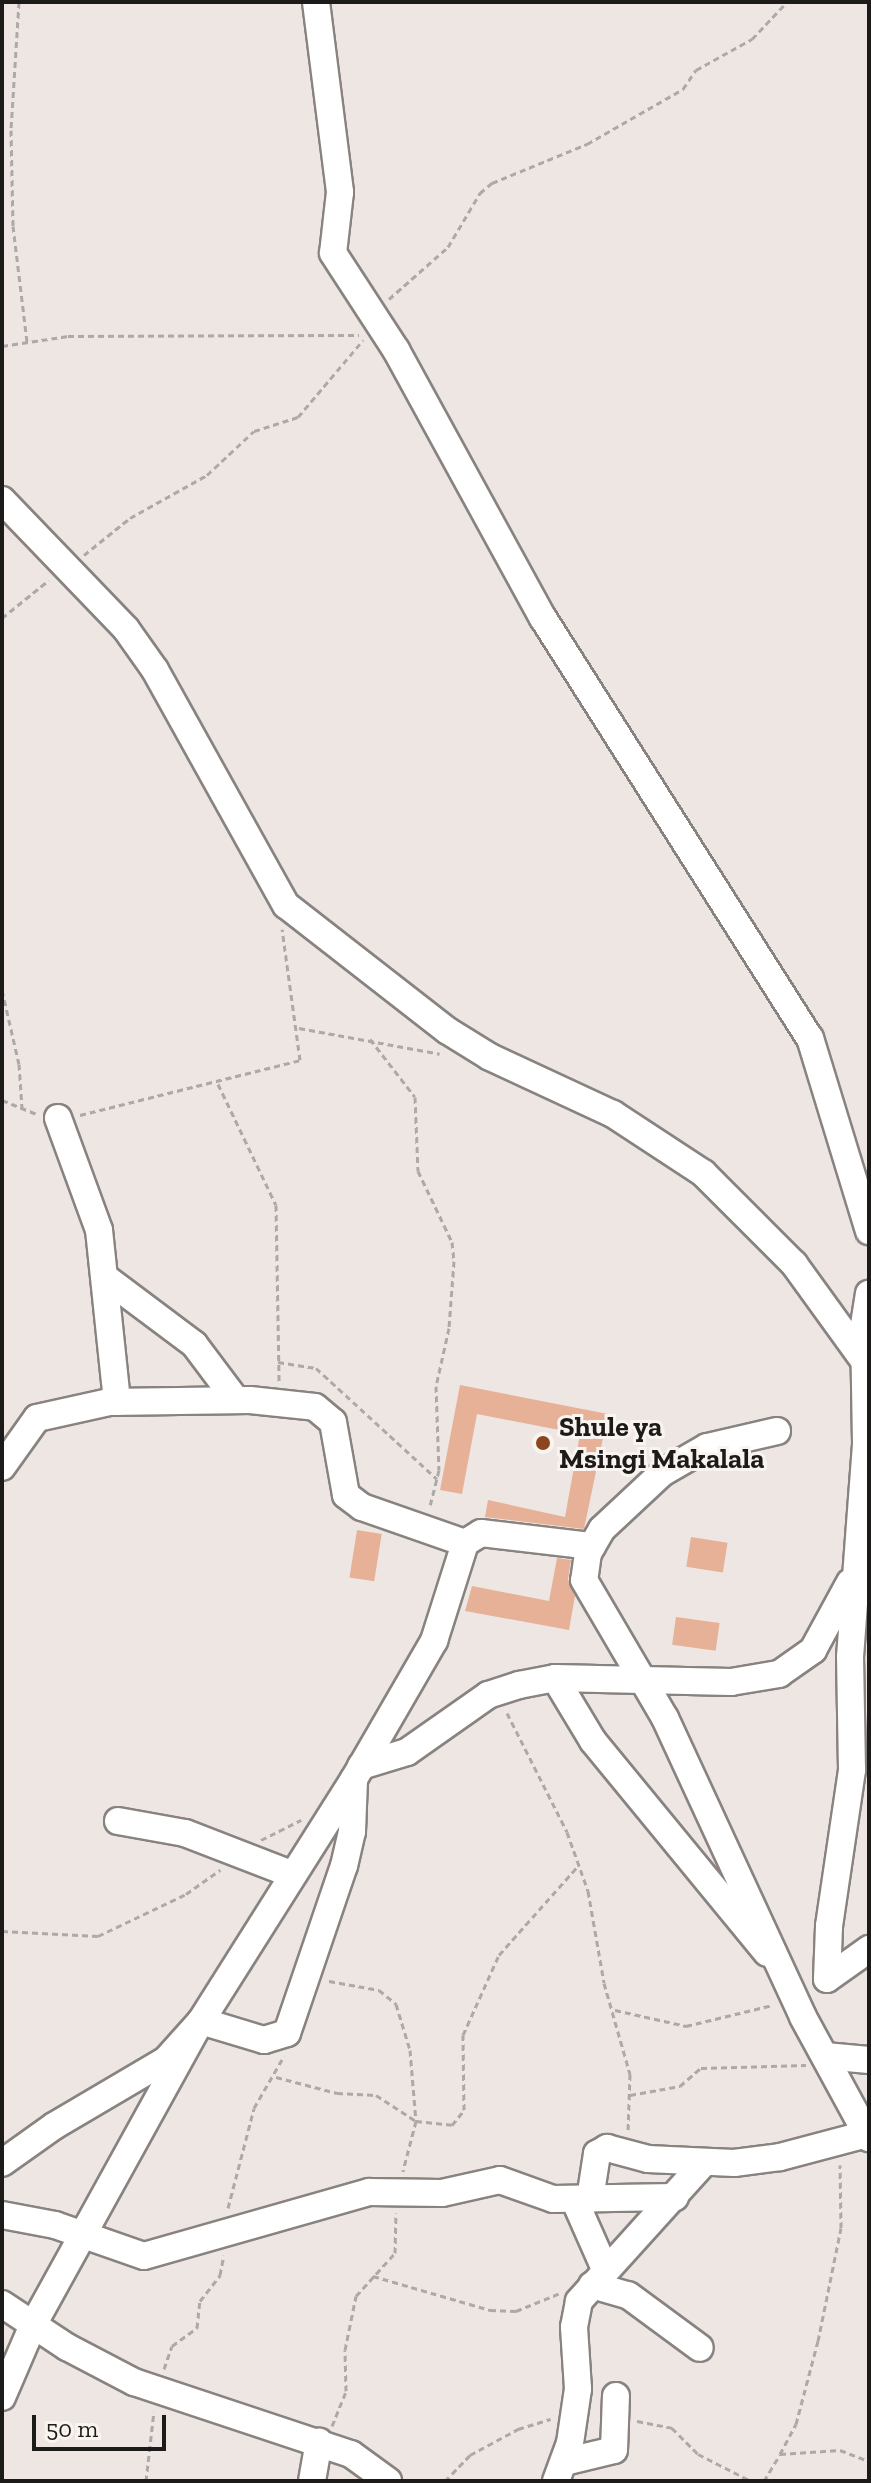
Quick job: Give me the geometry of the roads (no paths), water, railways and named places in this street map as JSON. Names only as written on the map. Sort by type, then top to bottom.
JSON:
[{"type":"street","points":[[316,2],[340,192],[333,253],[375,318],[543,618],[810,1038],[869,1231]]},
{"type":"street","points":[[2,500],[126,629],[155,670],[275,890],[357,964],[448,1031],[490,1057],[613,1114],[703,1173],[794,1264],[865,1362]]},
{"type":"street","points":[[58,1118],[99,1230],[107,1279],[117,1402]]},
{"type":"street","points":[[107,1279],[194,1344],[236,1400]]},
{"type":"street","points":[[869,1293],[858,1566],[858,1810],[829,1926],[827,1979],[869,1949]]},
{"type":"street","points":[[2,1467],[37,1418],[117,1402],[236,1400],[322,1409],[333,1422],[346,1495],[362,1507],[465,1543]]},
{"type":"street","points":[[593,2284],[582,2199],[597,2154],[607,2148],[627,2154],[703,2164],[780,2157],[868,2136],[791,1987],[707,1802],[642,1676],[587,1590],[584,1570],[602,1529],[662,1473],[707,1447],[777,1431]]},
{"type":"street","points":[[2,2397],[33,2325],[201,2021],[291,1874],[358,1773],[434,1641],[465,1543],[481,1533],[592,1546]]},
{"type":"street","points":[[358,1773],[407,1752],[496,1692],[555,1678],[642,1676],[731,1682],[779,1674],[820,1640],[858,1566]]},
{"type":"street","points":[[555,1678],[628,1786],[791,1987]]},
{"type":"street","points":[[201,2021],[264,2040],[287,2033],[310,1978],[352,1832],[358,1773]]},
{"type":"street","points":[[118,1821],[185,1833],[291,1874]]},
{"type":"street","points":[[2,2163],[54,2126],[166,2060],[201,2021]]},
{"type":"street","points":[[827,2060],[869,2060]]},
{"type":"street","points":[[560,2471],[574,2416],[574,2327],[593,2284],[703,2164]]},
{"type":"street","points":[[2,2215],[55,2225],[81,2238],[144,2256],[369,2192],[442,2193],[500,2180],[553,2199],[675,2197]]},
{"type":"street","points":[[593,2284],[628,2295],[700,2348]]},
{"type":"street","points":[[2,2304],[91,2360],[245,2423],[351,2454],[388,2481]]},
{"type":"street","points":[[560,2471],[614,2450],[615,2407]]},
{"type":"street","points":[[312,2481],[321,2443]]},
{"type":"place","name":"Shule ya Msingi Makalala","points":[[543,1443]]}]
